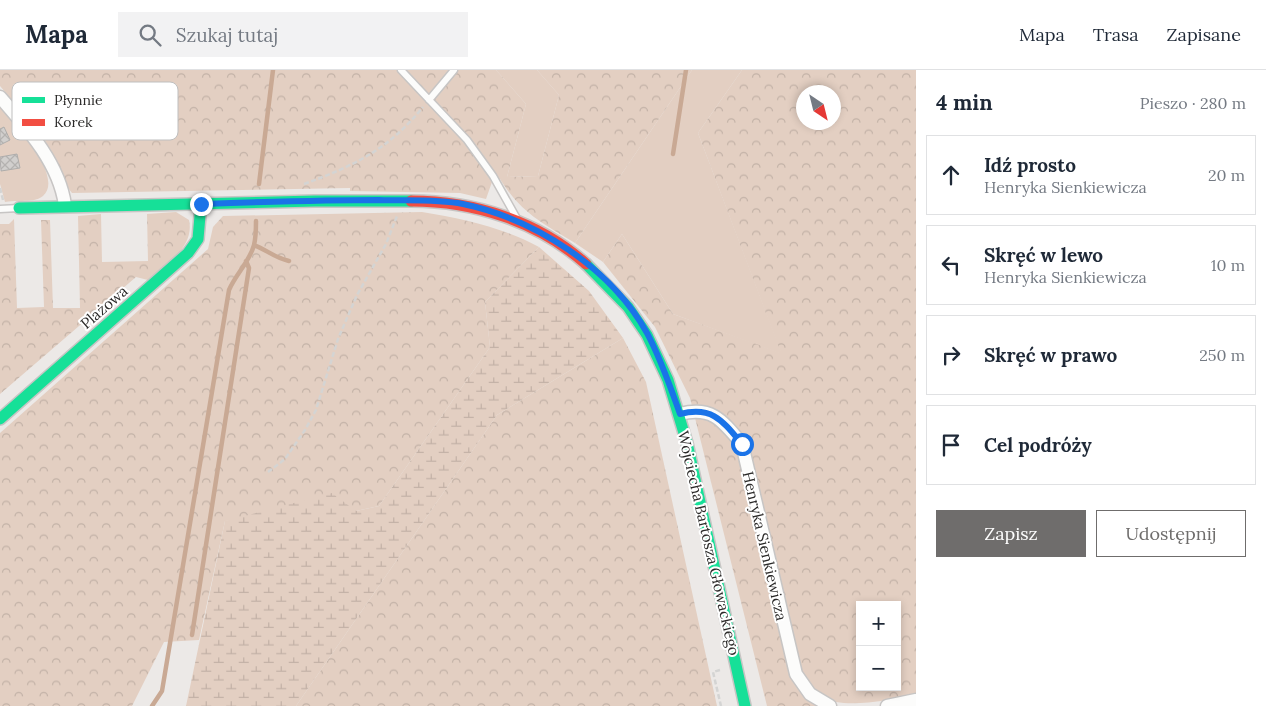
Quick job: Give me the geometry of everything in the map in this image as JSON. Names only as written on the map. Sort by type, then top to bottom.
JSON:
[{"type":"street","points":[[0,97],[12,111]]},
{"type":"street","points":[[36,140],[58,179],[65,205]]},
{"type":"street","name":"Wojciecha Bartosza Głowackiego","points":[[19,208],[65,205],[422,201],[461,204],[490,211],[520,222],[580,258],[596,271],[628,306],[646,332],[663,365],[680,414],[745,706]]},
{"type":"street","name":"Plażowa","points":[[0,419],[188,253],[198,239],[201,204]]},
{"type":"street","name":"Henryka Sienkiewicza","points":[[680,414],[694,410],[707,411],[727,426],[742,444],[796,674],[810,694],[830,706]]},
{"type":"street","points":[[886,706],[916,700]]},
{"type":"lane","points":[[401,70],[467,140],[493,176],[520,222]]},
{"type":"lane","points":[[429,100],[454,70]]},
{"type":"lane","points":[[0,209],[19,208]]},
{"type":"path","points":[[306,184],[342,171],[386,144],[405,130],[429,100]]},
{"type":"path","points":[[268,472],[285,459],[316,410],[338,340],[357,295],[386,244],[399,210]]},
{"type":"path","points":[[721,706],[713,672],[724,670]]},
{"type":"green space","points":[[0,70],[496,70],[526,104],[507,177],[538,176],[559,95],[537,70],[692,70],[575,243],[542,223],[524,209],[500,179],[492,182],[486,199],[460,193],[350,191],[350,188],[72,193],[65,184],[45,140],[178,140],[178,82],[12,82],[12,100],[0,86]]},
{"type":"green space","points":[[496,70],[537,70],[559,95],[538,176],[507,177],[526,104]]},
{"type":"green space","points":[[692,70],[742,70],[698,133],[782,354],[673,314],[622,234],[603,262],[575,243]]},
{"type":"green space","points":[[742,70],[916,70],[916,694],[865,703],[836,702],[822,706],[767,706],[690,398],[655,327],[603,262],[622,234],[673,314],[781,353],[698,133]]},
{"type":"green space","points":[[0,104],[12,118],[12,140],[29,140],[42,162],[47,176],[48,187],[43,196],[30,201],[5,202],[0,184],[0,171],[20,168],[17,154],[0,157],[0,145],[10,140],[4,127],[0,129]]},
{"type":"green space","points":[[176,212],[189,220],[190,230],[188,239],[178,254],[148,280],[136,277],[0,394],[0,224],[9,224],[14,219],[17,308],[44,307],[41,220],[50,220],[53,308],[80,308],[78,216],[101,214],[102,262],[148,261],[147,214]]},
{"type":"green space","points":[[422,212],[482,225],[511,234],[539,247],[485,302],[490,347],[379,506],[356,511],[225,521],[199,640],[164,642],[132,706],[0,706],[0,433],[208,249],[213,227],[223,216]]},
{"type":"green space","points":[[539,247],[589,291],[623,338],[497,415],[296,706],[186,706],[225,521],[332,493],[356,511],[379,506],[490,347],[485,302]]},
{"type":"green space","points":[[623,338],[646,382],[717,706],[296,706],[497,415]]},
{"type":"building","points":[[4,127],[10,140],[0,145],[0,129]]},
{"type":"building","points":[[17,154],[20,168],[1,171],[0,157]]},
{"type":"waterway","points":[[259,184],[273,70]]},
{"type":"waterway","points":[[673,154],[686,70]]},
{"type":"waterway","points":[[152,706],[162,691],[229,290],[252,251],[256,221]]},
{"type":"waterway","points":[[254,245],[289,261]]},
{"type":"waterway","points":[[192,635],[249,268],[246,261]]},
{"type":"traffic: fast","points":[[19,208],[315,201],[411,201]]},
{"type":"traffic: fast","points":[[0,419],[188,253],[198,239],[201,204]]},
{"type":"traffic: fast","points":[[586,264],[628,307],[647,335],[668,380],[687,443],[745,706]]},
{"type":"traffic: jam","points":[[411,201],[458,205],[504,216],[547,236],[586,264]]},
{"type":"route","points":[[201,204],[345,200],[422,201],[461,204],[490,211],[520,222],[580,258],[596,271],[628,306],[646,332],[663,365],[680,414],[694,410],[707,411],[727,426],[742,444]]}]
